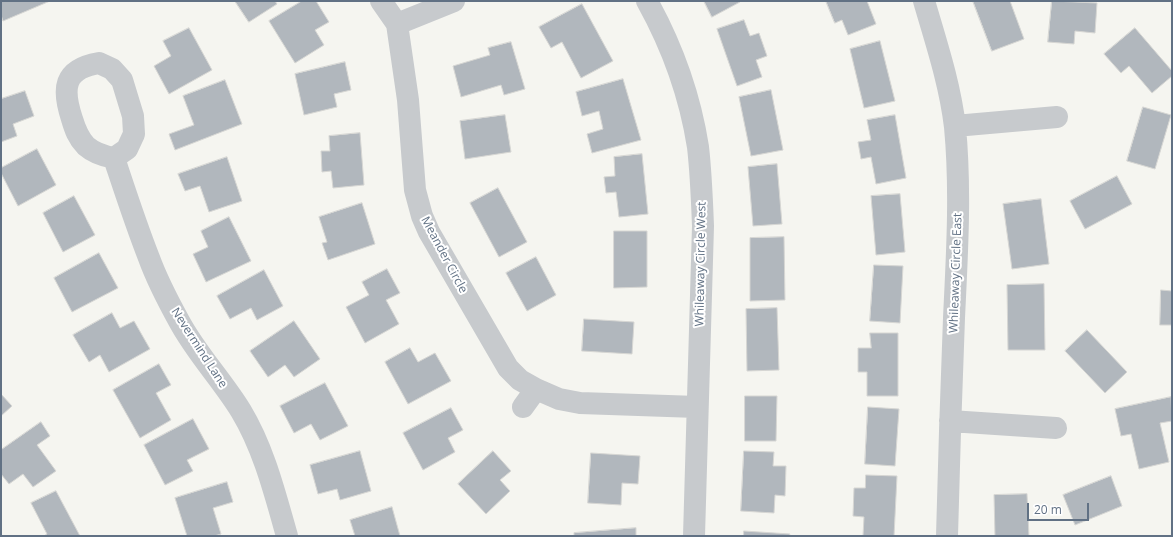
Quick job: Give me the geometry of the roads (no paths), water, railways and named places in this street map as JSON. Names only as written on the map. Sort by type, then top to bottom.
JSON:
[{"type":"street","name":"Meander Circle","points":[[381,1],[397,24],[408,100],[415,190],[422,216],[429,232],[508,368],[520,380],[559,399],[580,403],[697,407]]},
{"type":"street","points":[[397,24],[454,1]]},
{"type":"street","name":"Whileaway Circle West","points":[[648,1],[674,57],[684,87],[698,147],[701,179],[703,226],[694,536]]},
{"type":"street","name":"Whileaway Circle East","points":[[924,1],[947,84],[955,126],[958,163],[958,212],[947,536]]},
{"type":"street","points":[[955,126],[1057,117]]},
{"type":"street","name":"Nevermind Lane","points":[[114,158],[149,259],[180,324],[241,411],[255,437],[287,536]]},
{"type":"street","points":[[523,407],[536,389]]},
{"type":"street","points":[[950,421],[1056,428]]}]
